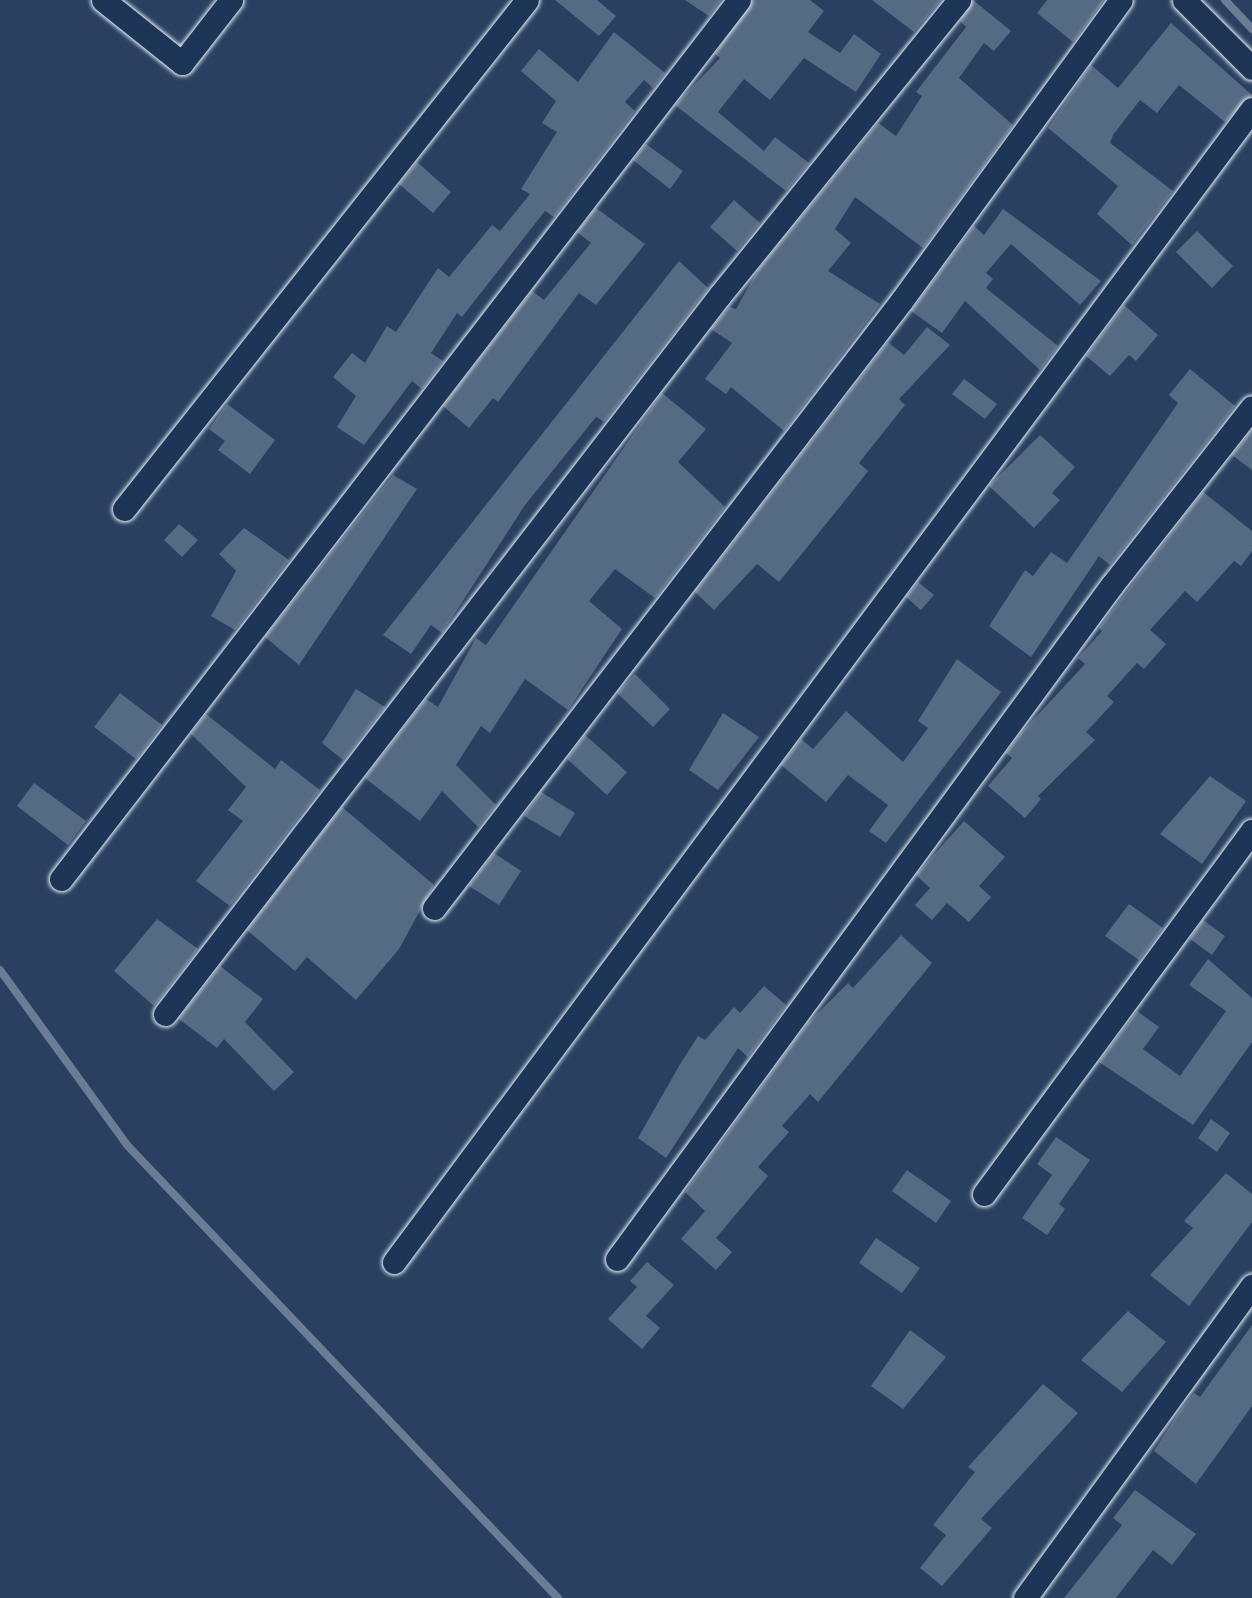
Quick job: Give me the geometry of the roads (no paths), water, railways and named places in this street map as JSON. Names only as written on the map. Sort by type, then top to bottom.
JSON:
[{"type":"street","points":[[103,0],[182,63],[231,0]]},
{"type":"street","points":[[124,509],[527,0]]},
{"type":"street","points":[[61,879],[739,0]]},
{"type":"street","points":[[166,1014],[720,295],[959,0]]},
{"type":"street","points":[[434,908],[902,300],[1121,0]]},
{"type":"street","points":[[1184,0],[1252,68]]},
{"type":"street","points":[[394,1262],[1252,109]]},
{"type":"street","points":[[617,1259],[1112,585],[1252,407]]},
{"type":"street","points":[[984,1194],[1252,831]]},
{"type":"street","points":[[1025,1598],[1252,1286]]},
{"type":"waterway","points":[[1225,0],[1252,29]]},
{"type":"waterway","points":[[0,970],[127,1145],[558,1598]]}]
